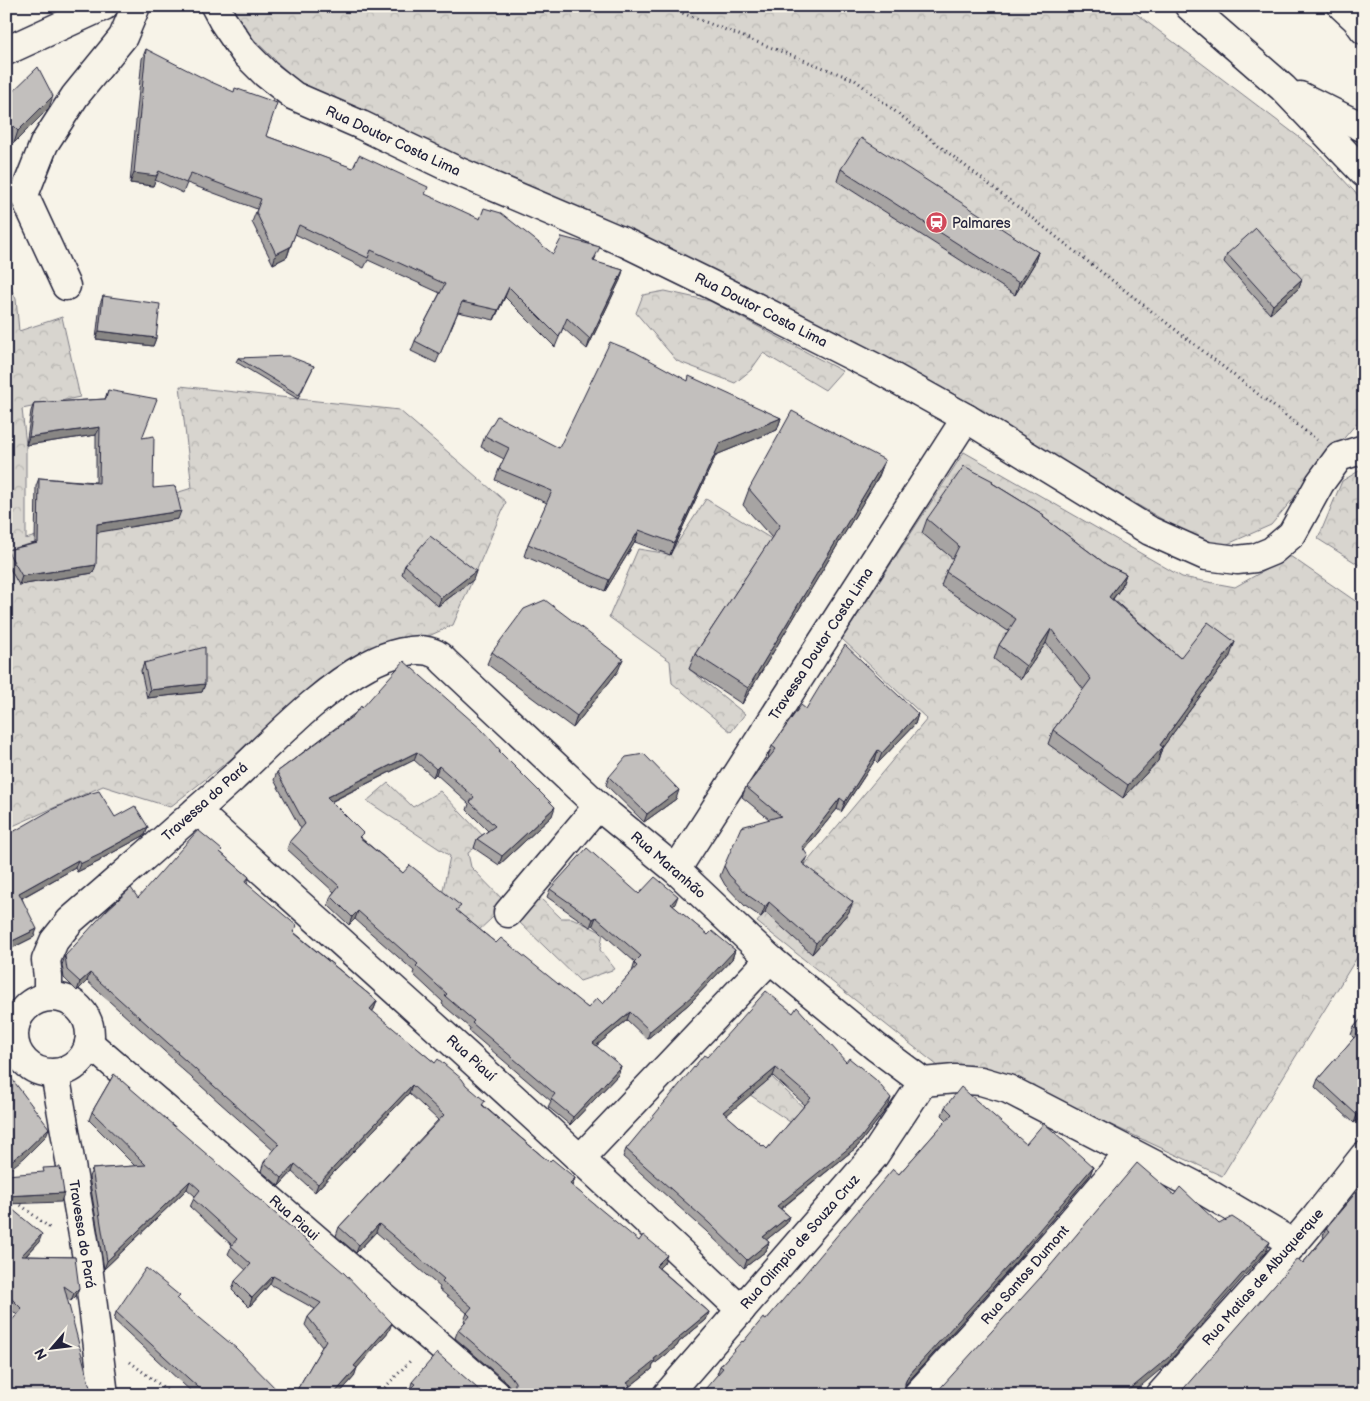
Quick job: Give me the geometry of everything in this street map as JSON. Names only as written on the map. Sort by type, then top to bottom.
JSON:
[{"type":"street","points":[[6,51],[104,6]]},
{"type":"street","points":[[66,286],[24,195],[44,144],[74,96],[123,38],[136,6]]},
{"type":"street","name":"Rua Doutor Costa Lima","points":[[216,6],[223,22],[244,52],[266,74],[294,96],[457,171],[626,243],[718,288],[872,366],[966,418],[1150,531],[1206,556],[1237,560],[1255,558],[1272,551],[1292,534],[1320,483],[1352,453]]},
{"type":"street","points":[[1189,6],[1283,88],[1364,173]]},
{"type":"street","points":[[1342,6],[1356,19],[1364,30]]},
{"type":"street","points":[[1283,88],[1364,128]]},
{"type":"street","name":"Travessa Doutor Costa Lima","points":[[676,870],[966,418]]},
{"type":"street","name":"Rua Maranhão","points":[[415,651],[435,653],[598,806],[676,870],[770,959],[876,1047],[923,1082]]},
{"type":"street","name":"Travessa do Pará","points":[[48,996],[46,960],[54,941],[70,921],[196,811],[326,692],[376,661],[401,652],[415,651]]},
{"type":"street","points":[[508,913],[598,806]]},
{"type":"street","name":"Rua Piauí","points":[[196,811],[489,1075],[741,1310]]},
{"type":"street","points":[[580,1159],[770,959]]},
{"type":"street","points":[[48,996],[66,998],[81,1009],[90,1025],[90,1043],[85,1054],[77,1064],[67,1070],[55,1073],[42,1072],[30,1066],[20,1057],[14,1045],[11,1016],[29,1003],[48,996]]},
{"type":"street","name":"Rua Piaui","points":[[90,1043],[497,1395]]},
{"type":"street","name":"Travessa do Pará","points":[[55,1073],[87,1258],[104,1395]]},
{"type":"street","points":[[923,1082],[955,1079],[981,1081],[1008,1089],[1194,1185],[1294,1244]]},
{"type":"street","name":"Rua Olimpio de Souza Cruz","points":[[667,1395],[874,1156],[923,1082]]},
{"type":"street","name":"Rua Santos Dumont","points":[[917,1395],[1078,1216],[1130,1152]]},
{"type":"street","name":"Rua Matias de Albuquerque","points":[[1160,1395],[1294,1244],[1361,1164]]},
{"type":"path","points":[[664,6],[855,80],[1352,453]]},
{"type":"path","points":[[14,1199],[87,1258]]},
{"type":"path","points":[[378,1395],[432,1337]]},
{"type":"path","points":[[98,1338],[173,1395]]},
{"type":"green space","points":[[229,6],[1126,6],[1316,150],[1364,202],[1364,417],[1361,418],[1271,525],[1214,550],[950,394],[594,214],[310,94],[239,25]]},
{"type":"green space","points":[[6,278],[16,299],[19,331],[62,317],[80,397],[22,409],[26,445],[26,539],[192,488],[180,386],[399,410],[506,502],[453,625],[330,681],[170,807],[103,786],[6,829]]},
{"type":"green space","points":[[665,291],[710,301],[842,371],[825,390],[763,353],[751,370],[735,383],[677,361],[636,313],[643,295]]},
{"type":"green space","points":[[964,452],[1182,577],[1235,587],[1290,556],[1364,607],[1364,946],[1222,1176],[985,1067],[938,1066],[757,922],[927,719],[842,639]]},
{"type":"green space","points":[[1364,468],[1364,568],[1318,539],[1342,481]]},
{"type":"green space","points":[[706,499],[775,541],[689,669],[745,714],[731,732],[672,683],[670,661],[609,617],[638,549],[670,554]]},
{"type":"green space","points":[[388,783],[413,807],[440,791],[486,839],[468,853],[471,867],[507,904],[477,932],[441,900],[450,856],[367,801]]},
{"type":"green space","points":[[539,897],[561,918],[572,918],[603,933],[600,950],[615,969],[580,981],[515,918]]},
{"type":"green space","points":[[756,1062],[807,1111],[796,1126],[740,1088]]},
{"type":"building","points":[[146,49],[234,92],[235,88],[277,103],[266,136],[353,168],[359,155],[428,187],[425,194],[480,219],[484,208],[501,213],[553,254],[562,237],[600,247],[593,261],[623,270],[590,339],[567,318],[559,337],[509,287],[498,310],[462,302],[440,354],[415,341],[445,284],[371,250],[368,258],[299,225],[290,247],[276,254],[256,212],[261,199],[191,173],[186,183],[159,171],[156,176],[134,173]]},
{"type":"building","points":[[38,67],[53,96],[18,131],[6,119],[6,98]]},
{"type":"building","name":"Palmares","points":[[861,138],[1038,252],[1019,283],[841,169]]},
{"type":"building","points":[[1256,228],[1302,279],[1273,305],[1227,254]]},
{"type":"building","points":[[103,296],[160,304],[156,338],[99,331]]},
{"type":"building","points":[[610,342],[635,352],[688,381],[689,376],[781,418],[720,443],[674,543],[639,530],[609,580],[528,544],[552,491],[499,469],[509,448],[485,436],[497,416],[559,448]]},
{"type":"building","points":[[288,356],[314,366],[299,395],[238,358]]},
{"type":"building","points":[[108,390],[157,399],[142,438],[154,436],[153,488],[175,486],[181,511],[97,524],[96,565],[22,576],[7,550],[38,543],[39,478],[99,483],[100,427],[29,437],[34,403],[106,399]]},
{"type":"building","points":[[792,411],[885,460],[748,688],[695,654],[780,525],[749,489]]},
{"type":"building","points":[[964,466],[993,481],[992,483],[1044,515],[1043,517],[1107,565],[1126,574],[1109,597],[1180,658],[1208,622],[1235,642],[1160,745],[1163,747],[1128,785],[1053,730],[1091,679],[1051,629],[1026,666],[999,645],[1016,619],[946,572],[959,546],[927,519]]},
{"type":"building","points":[[430,536],[476,571],[441,598],[405,565]]},
{"type":"building","points":[[545,600],[623,659],[577,716],[492,652],[524,609]]},
{"type":"building","points":[[845,645],[918,714],[882,753],[878,750],[845,802],[840,798],[802,847],[808,856],[802,863],[853,902],[816,943],[769,902],[765,907],[749,896],[729,875],[724,866],[741,827],[781,816],[746,787],[776,749],[772,746],[801,705],[806,709]]},
{"type":"building","points":[[205,647],[205,684],[150,690],[144,663]]},
{"type":"building","points":[[404,661],[482,730],[499,751],[555,807],[502,856],[477,839],[495,826],[470,802],[474,797],[439,766],[436,769],[417,752],[327,797],[363,833],[359,837],[403,873],[410,865],[461,906],[456,910],[496,943],[501,938],[588,1008],[597,998],[603,1004],[637,966],[634,963],[641,956],[596,917],[593,919],[550,889],[587,848],[639,894],[655,877],[678,896],[671,904],[708,935],[712,931],[735,950],[692,996],[650,1031],[630,1012],[593,1043],[621,1066],[573,1117],[551,1099],[555,1094],[472,1023],[474,1021],[445,996],[447,994],[416,966],[418,964],[358,911],[352,917],[331,896],[339,886],[290,841],[305,824],[277,772],[353,716]]},
{"type":"building","points":[[644,754],[679,790],[647,814],[609,777],[626,757]]},
{"type":"building","points":[[1364,786],[1364,797],[1360,793]]},
{"type":"building","points":[[99,791],[115,817],[135,806],[148,827],[103,853],[80,864],[78,860],[19,893],[37,929],[6,944],[6,836],[53,809]]},
{"type":"building","points":[[198,830],[222,850],[220,852],[249,877],[245,882],[297,926],[293,932],[377,1001],[370,1009],[435,1063],[438,1059],[462,1079],[466,1085],[485,1101],[482,1105],[549,1162],[552,1159],[575,1178],[570,1184],[639,1241],[643,1235],[667,1255],[656,1266],[709,1312],[654,1359],[655,1361],[627,1383],[630,1385],[621,1395],[513,1395],[515,1382],[510,1375],[458,1330],[470,1316],[467,1313],[472,1307],[442,1281],[444,1279],[379,1224],[359,1245],[339,1227],[444,1115],[412,1085],[318,1184],[295,1164],[282,1178],[264,1162],[279,1144],[90,973],[80,982],[67,970],[65,956],[106,911],[131,888],[138,898]]},
{"type":"building","points":[[766,991],[793,1013],[797,1007],[846,1062],[849,1058],[876,1080],[891,1098],[860,1139],[777,1206],[789,1216],[763,1237],[769,1242],[747,1260],[709,1223],[626,1149],[704,1055],[707,1057]],"holes":[[[776,1068],[811,1098],[767,1149],[723,1112]]]},
{"type":"building","points":[[1364,1016],[1364,1109],[1357,1115],[1318,1079],[1359,1032],[1354,1027]]},
{"type":"building","points":[[6,1071],[49,1128],[27,1149],[6,1165]]},
{"type":"building","points":[[114,1074],[344,1273],[392,1323],[354,1366],[357,1368],[333,1395],[294,1395],[326,1340],[308,1317],[321,1303],[273,1276],[252,1298],[235,1281],[251,1264],[231,1246],[237,1239],[193,1199],[200,1190],[190,1181],[107,1261],[92,1169],[146,1165],[92,1112]]},
{"type":"building","points":[[961,1087],[1026,1144],[1044,1123],[1093,1167],[1016,1257],[908,1376],[905,1383],[907,1395],[700,1395],[723,1368],[720,1366],[763,1318],[766,1320],[893,1169],[899,1174],[952,1114],[945,1107]]},
{"type":"building","points":[[1137,1163],[1174,1195],[1180,1187],[1219,1224],[1232,1217],[1270,1242],[1169,1357],[1123,1395],[934,1395],[1040,1278]]},
{"type":"building","points":[[60,1167],[64,1193],[6,1196],[6,1175],[44,1172],[43,1168]]},
{"type":"building","points":[[1364,1183],[1364,1395],[1178,1395],[1297,1259],[1303,1263],[1330,1231],[1326,1228]]},
{"type":"building","points":[[6,1204],[42,1234],[21,1256],[75,1257],[79,1288],[74,1293],[64,1286],[92,1395],[6,1395],[6,1327],[22,1309],[6,1293]]},
{"type":"building","points":[[146,1268],[180,1296],[177,1299],[236,1348],[281,1394],[286,1388],[292,1395],[207,1395],[116,1312]]},
{"type":"building","points":[[437,1353],[485,1395],[404,1395],[415,1384],[412,1382]]},
{"type":"place","name":"Palmares","points":[[936,223]]}]
